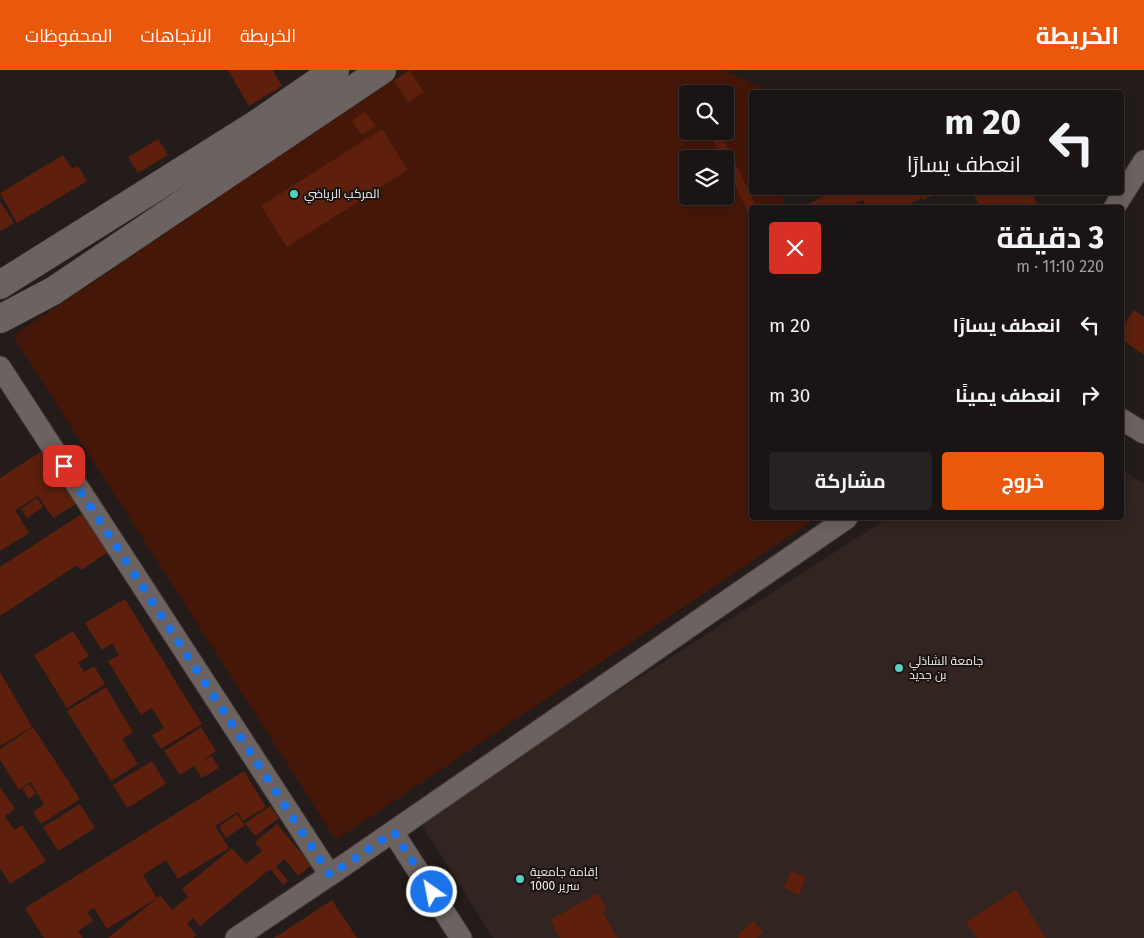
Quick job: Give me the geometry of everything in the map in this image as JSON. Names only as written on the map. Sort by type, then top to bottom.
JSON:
[{"type":"street","points":[[0,285],[258,123],[335,70]]},
{"type":"street","points":[[0,319],[53,290],[382,70]]},
{"type":"street","points":[[1124,192],[1144,161]]},
{"type":"street","points":[[0,367],[330,875]]},
{"type":"street","points":[[1124,421],[1144,434]]},
{"type":"street","points":[[236,938],[394,832],[844,520]]},
{"type":"street","points":[[394,832],[462,938]]},
{"type":"shaded area","points":[[408,70],[723,70],[768,90],[749,90],[749,195],[783,195],[784,205],[749,205],[749,520],[812,521],[336,840],[13,336]]},
{"type":"shaded area","name":"جامعة الشاذلي بن جديد","points":[[1124,471],[1144,484],[1144,938],[493,938],[418,819],[885,520],[1124,520]]},
{"type":"building","points":[[228,70],[273,70],[282,86],[249,106]]},
{"type":"building","points":[[409,70],[424,92],[408,102],[394,81]]},
{"type":"building","points":[[365,112],[376,126],[362,135],[352,121]]},
{"type":"building","points":[[382,129],[408,170],[287,247],[261,206]]},
{"type":"building","points":[[158,139],[168,155],[138,173],[128,157]]},
{"type":"building","points":[[713,140],[724,140],[729,150],[718,150]]},
{"type":"building","points":[[63,155],[72,169],[78,166],[87,181],[17,223],[0,193]]},
{"type":"building","points":[[734,161],[749,195],[756,205],[749,205],[749,214],[734,183]]},
{"type":"building","points":[[826,195],[934,195],[908,205],[865,205],[863,200],[852,205],[806,205]]},
{"type":"building","points":[[974,195],[1033,195],[1038,205],[979,205]]},
{"type":"building","points":[[0,204],[14,223],[0,231]]},
{"type":"building","points":[[1134,310],[1144,317],[1144,355],[1124,341],[1124,325]]},
{"type":"building","points":[[45,449],[79,502],[53,518],[38,496],[15,510],[29,533],[0,551],[0,478]]},
{"type":"building","points":[[37,498],[43,507],[27,518],[21,509]]},
{"type":"building","points":[[83,513],[108,552],[81,570],[77,565],[0,616],[0,567]]},
{"type":"building","points":[[125,599],[202,724],[161,749],[152,735],[164,728],[152,708],[141,715],[108,661],[119,655],[112,643],[102,650],[85,623]]},
{"type":"building","points":[[73,631],[89,656],[78,663],[84,672],[94,666],[105,684],[67,708],[34,655]]},
{"type":"building","points":[[0,672],[32,727],[0,746]]},
{"type":"building","points":[[106,687],[133,732],[122,739],[138,764],[111,781],[67,711]]},
{"type":"building","points":[[33,727],[80,799],[41,824],[33,812],[44,804],[30,782],[19,790],[0,760],[0,749]]},
{"type":"building","points":[[201,727],[216,751],[202,761],[212,756],[219,768],[202,778],[194,766],[180,775],[164,751]]},
{"type":"building","points":[[152,761],[166,784],[127,808],[113,785]]},
{"type":"building","points":[[244,771],[266,807],[243,821],[238,812],[215,826],[229,848],[178,879],[166,860],[143,875],[157,898],[107,929],[94,908],[87,912],[93,921],[78,931],[83,938],[44,938],[25,908]]},
{"type":"building","points":[[29,784],[36,793],[29,799],[22,789]]},
{"type":"building","points":[[0,787],[15,809],[5,816],[14,830],[22,825],[46,861],[10,884],[0,868]]},
{"type":"building","points":[[80,804],[95,828],[58,851],[43,827]]},
{"type":"building","points":[[270,806],[279,818],[255,836],[245,823]]},
{"type":"building","points":[[237,814],[245,825],[226,838],[219,827]]},
{"type":"building","points":[[277,824],[311,865],[298,876],[285,859],[276,866],[288,881],[283,885],[270,869],[200,926],[193,918],[187,923],[196,935],[193,938],[108,938],[160,895],[172,910],[188,897],[182,889],[232,848],[246,864],[262,851],[255,842]]},
{"type":"building","points":[[791,871],[806,877],[799,895],[784,888]]},
{"type":"building","points":[[1016,890],[1046,938],[977,938],[966,922]]},
{"type":"building","points":[[598,893],[607,909],[603,912],[617,938],[560,938],[550,920]]},
{"type":"building","points":[[332,900],[357,938],[274,938]]},
{"type":"building","points":[[754,921],[763,933],[757,938],[739,938],[737,935]]},
{"type":"place","name":"المركب الرياضي","points":[[294,194]]},
{"type":"place","name":"جامعة الشاذلي بن جديد","points":[[899,668]]},
{"type":"place","name":"إقامة جامعية 1000 سرير","points":[[520,879]]},
{"type":"route","points":[[64,466],[330,875],[394,832],[432,892]]}]
